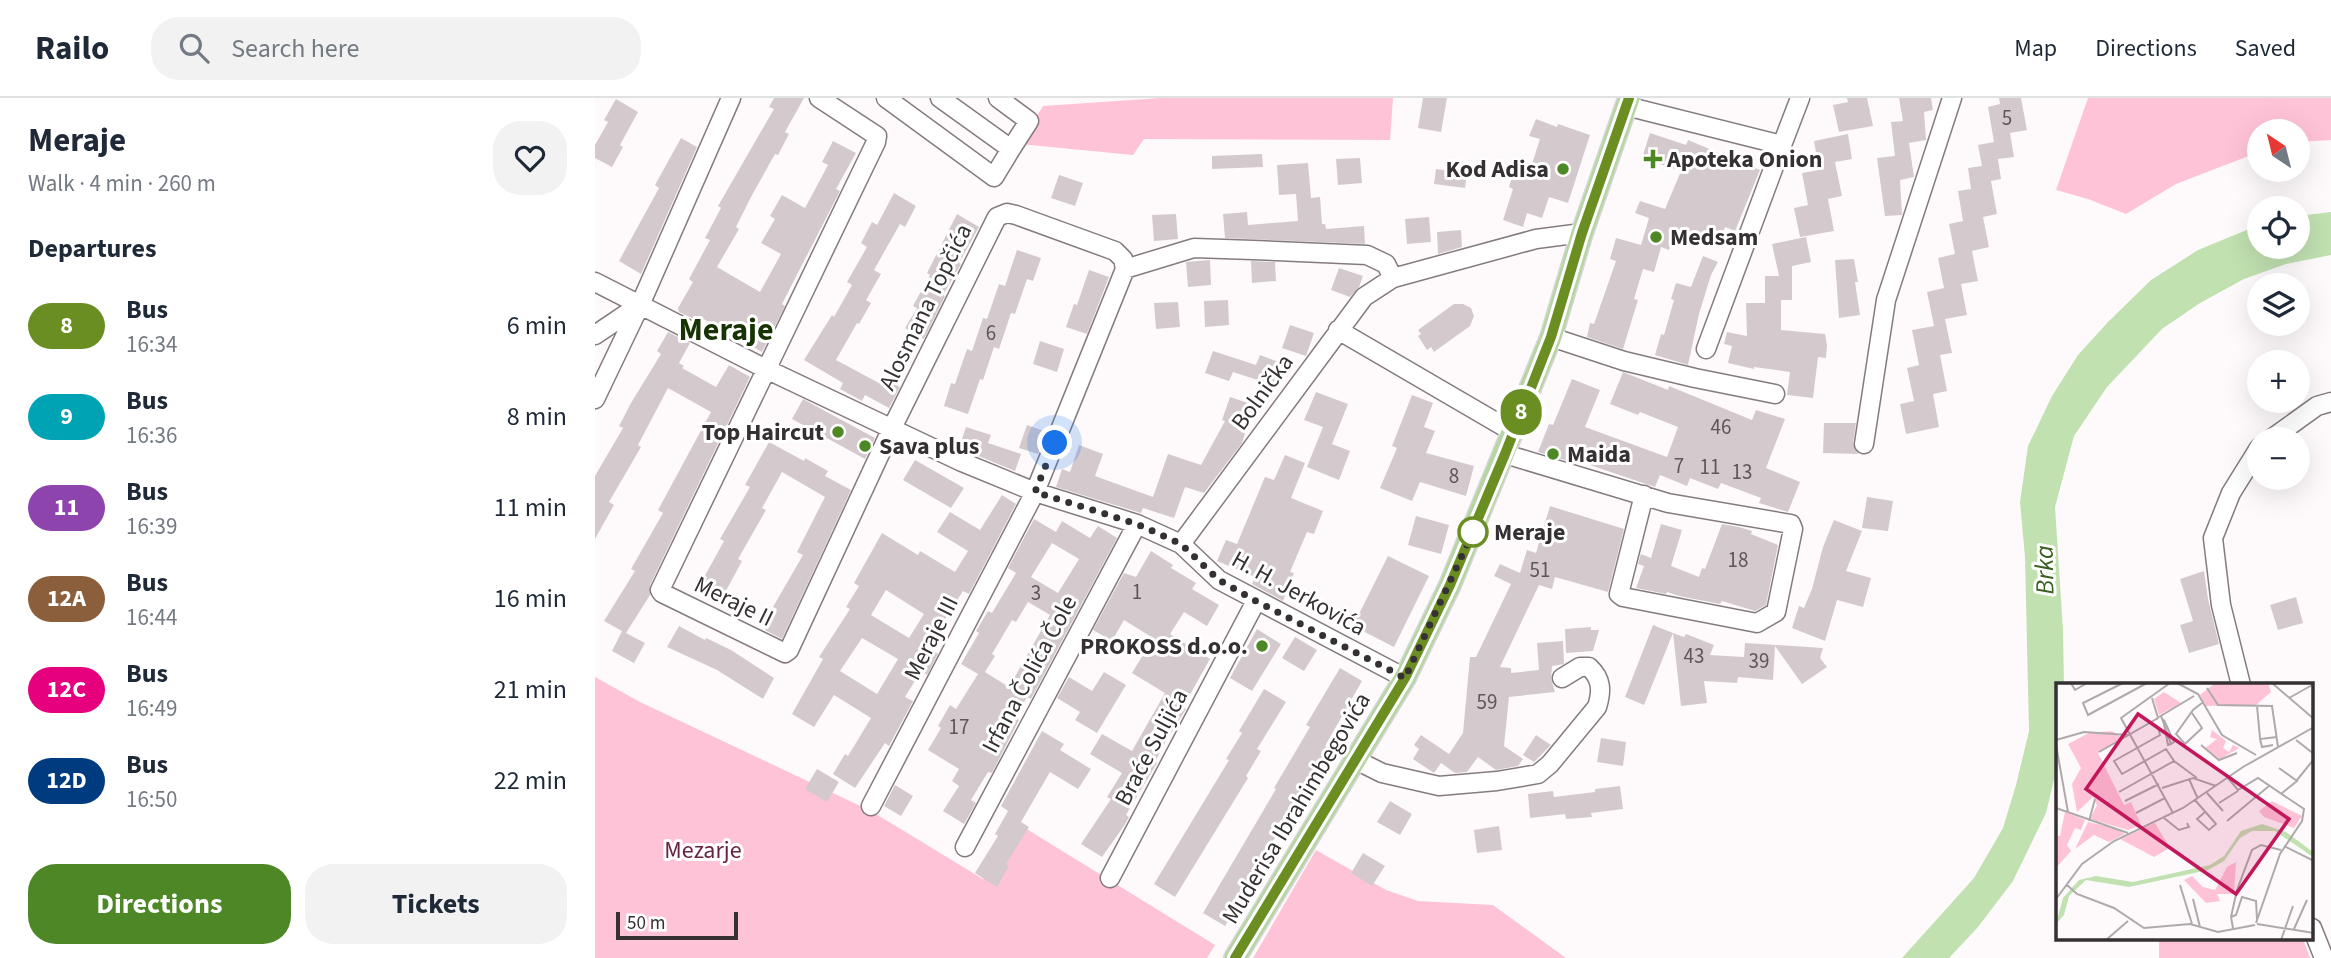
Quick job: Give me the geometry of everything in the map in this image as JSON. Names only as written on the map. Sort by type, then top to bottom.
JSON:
[{"type":"main road","name":"Muderisa Ibrahimbegovića","points":[[1235,958],[1405,678],[1450,585],[1551,337],[1582,233],[1628,102]]},
{"type":"street","points":[[595,399],[640,305],[731,98]]},
{"type":"street","points":[[766,369],[876,142],[877,136],[819,98]]},
{"type":"street","points":[[886,98],[994,177],[1029,121],[998,98]]},
{"type":"street","points":[[940,98],[1010,149]]},
{"type":"street","points":[[1706,349],[1800,98]]},
{"type":"street","points":[[1864,444],[1886,300],[1952,98]]},
{"type":"street","points":[[1628,102],[1782,145]]},
{"type":"street","name":"Alosmana Topčića","points":[[892,428],[997,217],[1016,215],[1115,251],[1123,259],[1125,269]]},
{"type":"street","name":"Bolnička","points":[[1181,544],[1364,297],[1393,278],[1536,239],[1582,233]]},
{"type":"street","points":[[1035,492],[1125,269],[1194,248],[1367,255],[1386,264],[1393,278]]},
{"type":"street","name":"H. H. Jerkovića","points":[[595,282],[766,369],[962,462],[1035,492],[1137,524],[1181,544],[1219,580],[1405,678]]},
{"type":"street","points":[[595,335],[640,305]]},
{"type":"street","points":[[1338,330],[1513,432]]},
{"type":"street","points":[[1551,337],[1624,361],[1775,394]]},
{"type":"street","name":"Meraje II","points":[[766,369],[660,590],[785,653],[789,650],[892,428]]},
{"type":"street","points":[[2288,427],[2317,406],[2331,402]]},
{"type":"street","points":[[1505,454],[1693,508],[1791,524],[1793,529],[1776,612],[1757,623],[1623,597],[1619,594],[1644,495]]},
{"type":"street","points":[[2240,683],[2221,605],[2213,538],[2231,493],[2247,467]]},
{"type":"street","name":"Meraje III","points":[[871,806],[1035,492]]},
{"type":"street","name":"Irfana Čolića Čole","points":[[965,847],[1137,524]]},
{"type":"street","name":"Braće Suljića","points":[[1110,878],[1256,601]]},
{"type":"street","points":[[1356,760],[1382,773],[1439,786],[1497,782],[1538,774],[1550,764],[1589,717],[1601,696],[1601,684],[1597,674],[1589,667],[1580,667],[1562,678]]},
{"type":"street","points":[[2313,930],[2324,958]]},
{"type":"green space","points":[[1161,98],[1393,98],[1390,140],[1144,139],[1133,155],[1020,144],[1043,106]]},
{"type":"green space","points":[[2088,98],[2331,98],[2331,140],[2310,141],[2310,119],[2247,119],[2247,157],[2176,184],[2126,214],[2056,190]]},
{"type":"green space","name":"Mezarje","points":[[595,677],[640,702],[871,811],[983,879],[1015,822],[1215,945],[1207,958],[595,958]]},
{"type":"green space","points":[[1316,850],[1386,890],[1418,901],[1493,905],[1566,958],[1253,958]]},
{"type":"green space","points":[[2159,940],[2303,940],[2310,958],[2159,958]]},
{"type":"water","name":"Brka","points":[[2331,212],[2331,255],[2286,264],[2261,273],[2247,273],[2247,278],[2200,303],[2162,329],[2107,387],[2074,436],[2055,507],[2064,683],[2056,683],[2056,771],[2046,813],[2013,881],[1978,927],[1949,958],[1902,958],[1974,878],[2003,828],[2016,785],[2029,731],[2025,557],[2020,502],[2028,446],[2052,396],[2078,355],[2151,280],[2198,250],[2247,230],[2247,259],[2310,259],[2310,215]]},
{"type":"building","points":[[774,98],[804,98],[785,132],[789,134],[751,197],[736,227],[739,229],[717,267],[760,292],[781,254],[761,243],[775,219],[770,216],[782,195],[805,208],[828,165],[822,162],[833,141],[856,153],[836,189],[840,191],[782,304],[785,306],[762,352],[702,318],[700,322],[679,312],[678,308],[693,282],[689,279],[710,240],[705,238],[721,208],[718,206],[774,109],[769,107]]},
{"type":"building","points":[[1423,98],[1447,98],[1441,132],[1418,128]]},
{"type":"building","points":[[1847,98],[1867,98],[1873,126],[1839,132],[1833,105],[1848,102]]},
{"type":"building","points":[[1899,98],[1931,98],[1933,110],[1924,112],[1926,140],[1909,143],[1914,177],[1900,180],[1902,215],[1885,216],[1877,158],[1895,156],[1891,122],[1903,121]]},
{"type":"building","points":[[1999,98],[2021,98],[2027,130],[2010,133],[2014,157],[1998,159],[2001,179],[1991,181],[1997,214],[1983,217],[1989,247],[1972,251],[1978,281],[1961,284],[1967,315],[1945,319],[1952,353],[1940,355],[1947,391],[1933,394],[1939,427],[1906,434],[1900,404],[1914,401],[1907,368],[1919,365],[1912,330],[1934,326],[1927,292],[1944,288],[1938,258],[1955,254],[1949,224],[1963,221],[1958,191],[1971,189],[1968,168],[1982,166],[1978,145],[1994,142],[1988,107],[2000,104]]},
{"type":"building","points":[[616,99],[638,112],[620,145],[623,147],[612,167],[595,158],[595,145],[608,122],[604,120]]},
{"type":"building","points":[[1536,119],[1590,135],[1568,203],[1549,197],[1542,218],[1527,213],[1523,227],[1503,220],[1513,189],[1509,187],[1517,160],[1532,164],[1540,139],[1529,136]]},
{"type":"building","points":[[1650,133],[1686,145],[1688,140],[1760,170],[1735,231],[1725,227],[1717,246],[1676,229],[1669,250],[1661,247],[1654,272],[1643,269],[1634,299],[1638,300],[1623,349],[1587,337],[1590,323],[1594,324],[1616,261],[1610,259],[1616,238],[1641,245],[1649,218],[1635,213],[1640,201],[1665,209],[1681,171],[1642,158]]},
{"type":"building","points":[[1848,134],[1852,159],[1835,162],[1842,196],[1828,199],[1834,231],[1800,237],[1794,208],[1808,205],[1802,173],[1819,170],[1814,141]]},
{"type":"building","points":[[681,138],[697,147],[641,274],[619,261],[659,188],[655,185]]},
{"type":"building","points":[[1262,154],[1263,167],[1212,169],[1212,156]]},
{"type":"building","points":[[1360,158],[1362,183],[1338,185],[1336,159]]},
{"type":"building","points":[[1308,163],[1311,198],[1320,197],[1322,224],[1325,224],[1326,229],[1364,226],[1365,244],[1225,238],[1223,214],[1247,212],[1248,225],[1298,221],[1296,194],[1279,195],[1277,165]]},
{"type":"building","points":[[1436,169],[1467,173],[1465,188],[1434,184]]},
{"type":"building","points":[[1059,175],[1083,183],[1075,206],[1051,198]]},
{"type":"building","points":[[894,193],[916,206],[905,227],[900,224],[874,270],[881,274],[866,300],[871,303],[836,360],[879,383],[882,377],[900,387],[889,408],[865,395],[862,401],[840,389],[843,383],[804,360],[852,285],[847,282],[867,247],[861,243],[872,222],[877,225]]},
{"type":"building","points":[[957,214],[979,227],[943,295],[945,296],[924,339],[905,328],[917,308],[913,306],[930,275],[927,273]]},
{"type":"building","points":[[1176,214],[1178,239],[1154,241],[1152,215]]},
{"type":"building","points":[[1429,217],[1431,242],[1407,244],[1405,219]]},
{"type":"building","points":[[1461,230],[1462,247],[1438,254],[1437,232]]},
{"type":"building","points":[[1806,237],[1811,262],[1792,266],[1792,300],[1781,300],[1781,330],[1825,334],[1826,358],[1818,357],[1813,398],[1787,395],[1790,372],[1754,369],[1728,363],[1732,346],[1724,344],[1727,332],[1747,336],[1746,303],[1765,303],[1765,276],[1779,276],[1772,244]]},
{"type":"building","points":[[1017,250],[1041,258],[1033,281],[1027,279],[1015,314],[1011,313],[999,349],[994,347],[983,380],[980,379],[968,414],[944,406],[951,383],[955,384],[967,349],[972,351],[983,318],[987,319],[999,284],[1005,286]]},
{"type":"building","points":[[1703,256],[1718,262],[1711,275],[1699,314],[1688,365],[1655,355],[1661,334],[1664,335],[1676,283],[1691,287]]},
{"type":"building","points":[[1854,259],[1860,315],[1839,318],[1835,260]]},
{"type":"building","points":[[1210,260],[1211,285],[1188,287],[1186,262]]},
{"type":"building","points":[[1251,261],[1275,262],[1276,281],[1252,283]]},
{"type":"building","points":[[1339,268],[1363,276],[1359,287],[1350,297],[1331,290]]},
{"type":"building","points":[[1089,270],[1109,277],[1087,334],[1066,327]]},
{"type":"building","points":[[1228,300],[1229,325],[1205,327],[1204,301]]},
{"type":"building","points":[[1178,302],[1180,327],[1156,329],[1154,303]]},
{"type":"building","points":[[1454,304],[1471,308],[1474,316],[1470,326],[1434,352],[1431,347],[1427,350],[1418,336],[1421,334],[1418,330]]},
{"type":"building","points":[[1290,325],[1314,333],[1306,356],[1282,348]]},
{"type":"building","points":[[668,332],[690,343],[679,363],[684,366],[682,368],[716,387],[729,365],[750,377],[650,585],[650,595],[626,633],[645,643],[634,663],[612,651],[622,631],[604,621],[635,571],[631,569],[663,513],[658,510],[711,412],[668,388],[638,445],[641,447],[609,502],[614,505],[595,539],[595,476],[623,428],[619,426],[631,403],[661,354],[657,351]]},
{"type":"building","points":[[1040,341],[1064,349],[1057,372],[1033,364]]},
{"type":"building","points":[[1213,351],[1256,365],[1260,355],[1284,364],[1276,386],[1233,372],[1229,381],[1205,373]]},
{"type":"building","points":[[1623,372],[1668,390],[1669,386],[1752,420],[1756,410],[1785,419],[1766,468],[1800,482],[1788,512],[1759,503],[1761,498],[1721,483],[1718,489],[1690,478],[1687,486],[1660,475],[1655,487],[1569,458],[1568,461],[1538,452],[1549,424],[1553,425],[1572,379],[1600,390],[1585,427],[1667,457],[1678,427],[1610,404]]},
{"type":"building","points":[[1316,392],[1348,404],[1332,444],[1350,451],[1339,480],[1307,467],[1323,427],[1304,420]]},
{"type":"building","points":[[1412,395],[1433,403],[1424,427],[1435,431],[1426,453],[1474,466],[1466,496],[1420,482],[1412,501],[1380,488],[1397,448],[1392,446]]},
{"type":"building","points":[[1230,397],[1254,405],[1242,443],[1204,493],[1185,487],[1174,518],[1143,508],[1141,513],[1056,487],[1062,469],[1070,472],[1079,445],[1103,454],[1095,476],[1153,497],[1168,454],[1201,465],[1225,421],[1222,420]]},
{"type":"building","points":[[803,399],[875,438],[865,459],[792,419]]},
{"type":"building","points":[[1824,423],[1856,423],[1853,443],[1858,454],[1823,453]]},
{"type":"building","points":[[1027,425],[1047,432],[1038,454],[1019,448]]},
{"type":"building","points":[[966,427],[991,435],[988,443],[1021,454],[1015,471],[959,448]]},
{"type":"building","points":[[769,442],[828,471],[825,476],[851,490],[782,639],[765,630],[777,609],[773,607],[803,555],[797,552],[825,497],[782,472],[762,508],[766,510],[738,559],[742,561],[720,602],[697,590],[724,541],[720,539],[750,487],[745,485]]},
{"type":"building","points":[[1285,455],[1305,463],[1291,498],[1323,511],[1314,534],[1307,532],[1290,572],[1294,573],[1283,601],[1252,584],[1255,577],[1217,561],[1226,540],[1237,544],[1265,477],[1274,480]]},
{"type":"building","points":[[915,460],[964,488],[951,508],[903,480]]},
{"type":"building","points":[[1002,495],[1016,504],[969,594],[963,591],[942,624],[946,627],[932,650],[938,654],[927,675],[921,671],[905,697],[913,701],[889,746],[885,743],[855,788],[833,774],[845,754],[848,756],[871,718],[834,695],[814,727],[792,714],[823,659],[819,657],[850,609],[846,607],[859,586],[854,583],[882,533],[918,555],[920,551],[955,572],[968,551],[937,532],[950,512],[980,530]],"holes":[[[886,590],[924,614],[909,638],[871,615]],[[862,638],[898,659],[877,694],[840,671]]]},
{"type":"building","points":[[1867,497],[1893,501],[1888,531],[1862,528]]},
{"type":"building","points":[[1550,506],[1624,529],[1608,592],[1555,577],[1552,589],[1539,585],[1500,667],[1511,668],[1511,673],[1539,670],[1537,643],[1563,641],[1564,664],[1552,666],[1551,679],[1555,692],[1509,697],[1504,746],[1523,759],[1518,766],[1496,770],[1478,757],[1467,772],[1455,773],[1441,763],[1434,773],[1413,759],[1419,749],[1414,745],[1421,735],[1449,754],[1463,733],[1470,657],[1476,657],[1511,584],[1494,576],[1500,564],[1520,573],[1527,550],[1536,553]]},
{"type":"building","points":[[1416,516],[1449,525],[1441,554],[1408,545]]},
{"type":"building","points":[[1034,519],[1056,532],[1062,521],[1090,538],[1098,526],[1117,538],[1031,699],[1027,697],[1015,718],[1019,720],[992,773],[988,772],[971,800],[976,803],[964,824],[943,811],[959,786],[952,781],[959,769],[928,750],[950,705],[956,709],[978,674],[961,664],[988,611],[992,613],[1016,573],[1008,568]],"holes":[[[1052,543],[1079,559],[1058,593],[1031,577]],[[1028,602],[1050,615],[1009,687],[985,672],[1012,620],[1016,622]]]},
{"type":"building","points":[[1834,520],[1862,531],[1846,571],[1871,578],[1863,607],[1837,600],[1825,641],[1792,628],[1799,606],[1804,608],[1812,589],[1823,547]]},
{"type":"building","points":[[1661,524],[1682,530],[1671,566],[1699,577],[1702,568],[1705,569],[1722,524],[1752,531],[1751,534],[1778,545],[1766,605],[1755,611],[1722,601],[1720,604],[1636,588],[1644,566],[1638,564],[1641,554],[1651,558]]},
{"type":"building","points":[[1151,551],[1173,565],[1171,568],[1196,583],[1192,589],[1219,605],[1207,626],[1184,612],[1170,634],[1210,659],[1183,707],[1186,709],[1167,739],[1155,762],[1157,763],[1126,815],[1129,817],[1102,857],[1081,844],[1111,799],[1107,797],[1122,773],[1090,754],[1102,734],[1132,751],[1165,693],[1132,673],[1153,638],[1124,620],[1112,641],[1093,630],[1124,573],[1136,577]]},
{"type":"building","points":[[1388,556],[1429,576],[1394,647],[1353,626]]},
{"type":"building","points":[[2204,571],[2219,644],[2189,653],[2180,625],[2193,621],[2180,579]]},
{"type":"building","points":[[2296,597],[2303,623],[2278,630],[2270,605]]},
{"type":"building","points":[[1653,625],[1673,633],[1644,705],[1625,697]]},
{"type":"building","points":[[679,626],[731,650],[774,678],[763,699],[717,670],[667,647]]},
{"type":"building","points":[[1591,627],[1591,630],[1599,630],[1593,651],[1566,653],[1565,629]]},
{"type":"building","points":[[1257,629],[1281,644],[1252,691],[1230,678]]},
{"type":"building","points":[[1673,633],[1684,637],[1686,634],[1714,645],[1710,655],[1744,657],[1745,643],[1823,648],[1820,658],[1827,667],[1802,684],[1775,646],[1773,680],[1738,677],[1737,683],[1704,681],[1707,703],[1681,706]]},
{"type":"building","points":[[1295,637],[1317,650],[1304,671],[1282,658]]},
{"type":"building","points":[[1340,668],[1362,681],[1325,746],[1328,748],[1253,875],[1256,877],[1225,926],[1203,913],[1276,789],[1274,788],[1310,727],[1306,725]]},
{"type":"building","points":[[1104,672],[1126,685],[1097,733],[1075,720],[1080,712],[1057,698],[1069,677],[1092,691]]},
{"type":"building","points":[[1264,689],[1286,702],[1257,749],[1261,751],[1246,776],[1248,778],[1175,897],[1154,884],[1229,760],[1226,759],[1242,733],[1239,731]]},
{"type":"building","points":[[1042,731],[1064,744],[1060,750],[1091,769],[1078,789],[1050,772],[1021,822],[1029,827],[1006,864],[1009,866],[997,887],[975,873],[998,836],[995,834],[1008,811],[1001,806]]},
{"type":"building","points":[[1536,735],[1551,745],[1534,762],[1523,755]]},
{"type":"building","points":[[1601,738],[1626,742],[1623,766],[1597,762]]},
{"type":"building","points":[[817,769],[839,782],[827,802],[805,789]]},
{"type":"building","points":[[895,785],[913,796],[901,816],[884,806]]},
{"type":"building","points":[[1620,786],[1623,809],[1591,813],[1592,817],[1566,819],[1565,814],[1530,818],[1528,794],[1553,791],[1554,797]]},
{"type":"building","points":[[1390,801],[1412,814],[1400,835],[1377,822]]},
{"type":"building","points":[[1499,826],[1502,850],[1477,853],[1474,830]]},
{"type":"building","points":[[1363,853],[1385,866],[1372,886],[1351,873]]},
{"type":"bus line","name":"8","points":[[1235,958],[1405,678],[1450,585],[1551,337],[1582,233],[1629,98]]},
{"type":"place","name":"Apoteka Onion","points":[[1653,159]]},
{"type":"place","name":"Kod Adisa","points":[[1563,169]]},
{"type":"place","name":"Medsam","points":[[1656,237]]},
{"type":"place","name":"Top Haircut","points":[[838,432]]},
{"type":"place","name":"Sava plus","points":[[865,446]]},
{"type":"place","name":"Maida","points":[[1553,454]]},
{"type":"place","name":"Meraje","points":[[1473,532]]},
{"type":"place","name":"PROKOSS d.o.o.","points":[[1262,646]]},
{"type":"district","name":"Meraje","points":[[726,329]]},
{"type":"route","points":[[1055,443],[1035,492],[1137,524],[1181,544],[1219,580],[1405,678],[1473,532]]}]
